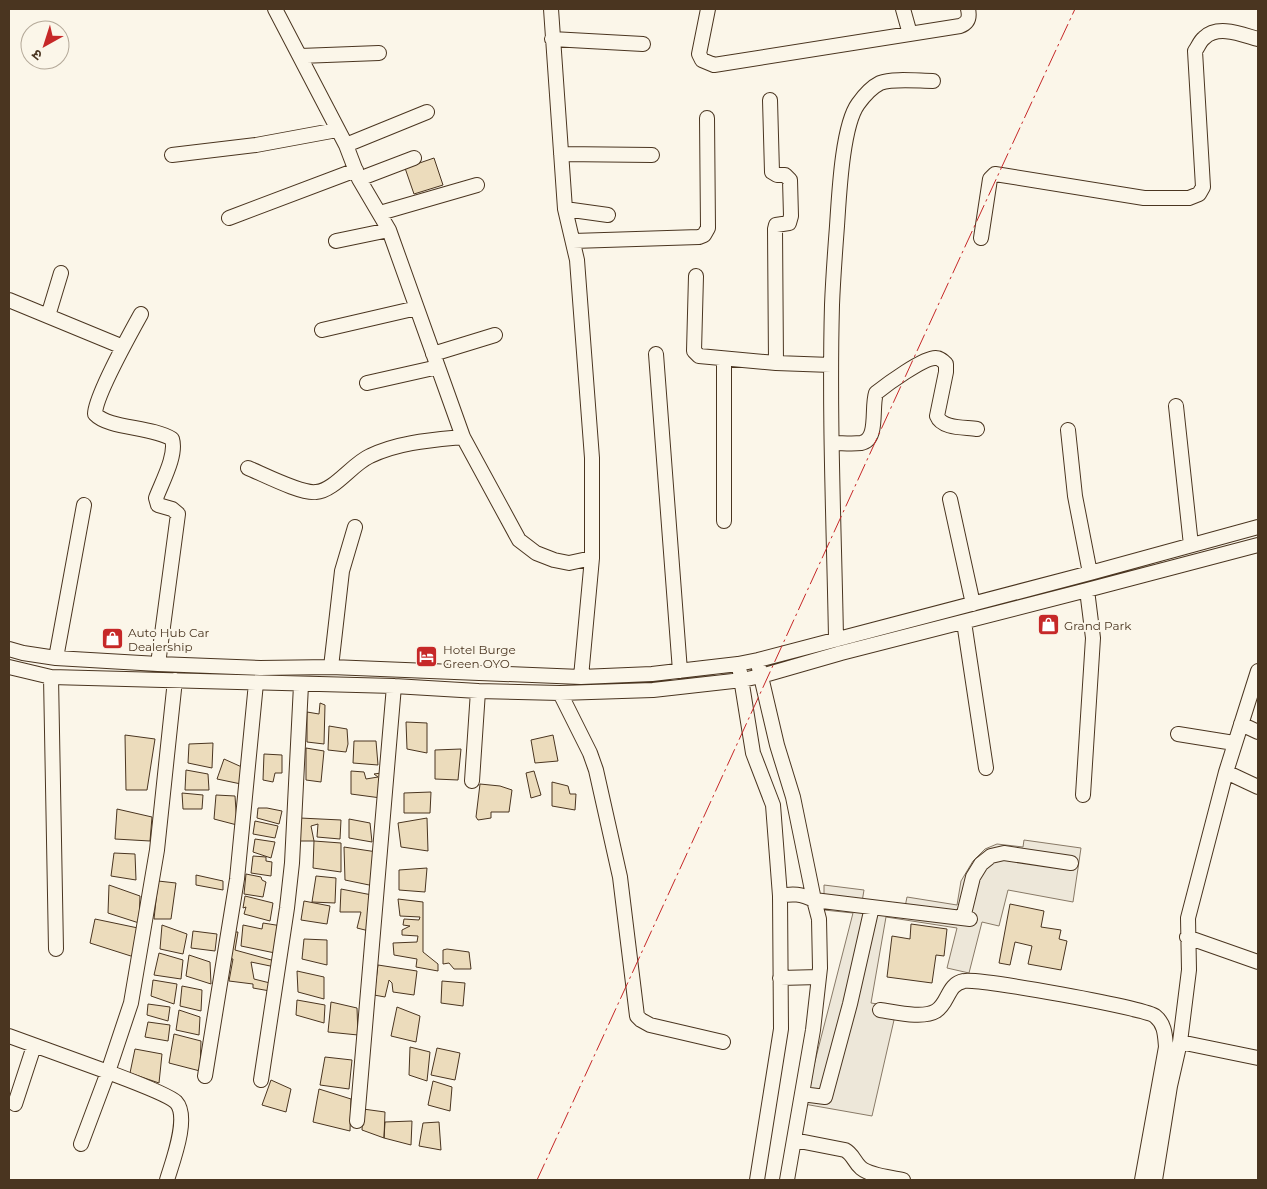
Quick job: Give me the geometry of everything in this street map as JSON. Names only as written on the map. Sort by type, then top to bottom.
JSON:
[{"type":"street","points":[[275,9],[346,145],[357,174],[389,230],[463,437],[519,540],[536,553],[554,560],[570,563],[592,558]]},
{"type":"street","points":[[551,9],[565,209],[577,260],[592,458],[592,558],[581,677]]},
{"type":"street","points":[[708,9],[699,54],[702,60],[714,65],[965,24],[969,19],[968,9]]},
{"type":"street","points":[[903,9],[910,34]]},
{"type":"street","points":[[981,238],[990,179],[995,174],[1144,198],[1189,198],[1199,194],[1203,187],[1195,51],[1204,37],[1217,32],[1226,31],[1258,39]]},
{"type":"street","points":[[552,39],[643,44]]},
{"type":"street","points":[[300,56],[379,53]]},
{"type":"street","points":[[836,638],[831,365],[832,304],[839,187],[850,120],[857,105],[867,93],[880,83],[892,81],[933,81]]},
{"type":"street","points":[[770,100],[772,172],[777,175],[785,174],[790,180],[791,216],[788,222],[779,223],[775,229],[776,363]]},
{"type":"street","points":[[346,145],[428,112]]},
{"type":"street","points":[[573,241],[699,237],[704,235],[708,228],[707,118]]},
{"type":"street","points":[[172,155],[256,145],[338,130]]},
{"type":"street","points":[[561,154],[652,155]]},
{"type":"street","points":[[229,218],[357,174],[414,158]]},
{"type":"street","points":[[380,213],[476,185]]},
{"type":"street","points":[[565,209],[608,215]]},
{"type":"street","points":[[336,241],[389,230]]},
{"type":"street","points":[[48,316],[61,273]]},
{"type":"street","points":[[696,276],[694,351],[700,356],[724,360],[831,365]]},
{"type":"street","points":[[9,300],[124,347]]},
{"type":"street","points":[[322,330],[417,308]]},
{"type":"street","points":[[141,314],[98,402],[95,414],[104,421],[158,432],[172,439],[174,445],[173,454],[156,498],[158,505],[172,509],[178,514],[158,664]]},
{"type":"street","points":[[367,383],[436,361],[495,335]]},
{"type":"street","points":[[656,354],[680,671]]},
{"type":"street","points":[[833,443],[869,440],[873,434],[873,402],[876,393],[923,361],[935,357],[941,359],[946,364],[937,416],[939,421],[945,424],[977,429]]},
{"type":"street","points":[[724,360],[724,521]]},
{"type":"street","points":[[1176,406],[1191,545]]},
{"type":"street","points":[[1068,430],[1075,496],[1090,573]]},
{"type":"street","points":[[248,468],[304,491],[314,493],[331,486],[355,465],[378,452],[421,441],[463,437]]},
{"type":"street","points":[[950,499],[973,604]]},
{"type":"street","points":[[56,658],[84,505]]},
{"type":"street","points":[[331,667],[342,571],[355,527]]},
{"type":"street","points":[[9,649],[56,658],[260,668],[331,667],[581,677],[652,674],[758,660],[1258,527]]},
{"type":"street","points":[[9,667],[51,677],[394,686],[478,692],[560,693],[653,690],[742,680],[761,676],[841,653],[1258,545]]},
{"type":"street","points":[[1083,795],[1093,638],[1087,590]]},
{"type":"street","points":[[964,622],[986,768]]},
{"type":"street","points":[[758,660],[777,745],[793,797],[819,920],[819,977],[813,1030],[787,1180]]},
{"type":"street","points":[[738,664],[753,753],[773,805],[790,895],[791,978],[757,1180]]},
{"type":"street","points":[[1155,1180],[1170,1086],[1180,1042],[1189,970],[1188,918],[1234,743],[1258,671]]},
{"type":"street","points":[[51,677],[56,949]]},
{"type":"street","points":[[82,1144],[131,1003],[154,869],[175,680]]},
{"type":"street","points":[[205,1076],[237,879],[256,682]]},
{"type":"street","points":[[261,1080],[292,863],[301,685]]},
{"type":"street","points":[[357,1121],[394,686]]},
{"type":"street","points":[[472,780],[478,692]]},
{"type":"street","points":[[560,693],[590,753],[596,770],[620,877],[637,1016],[650,1024],[723,1042]]},
{"type":"street","points":[[1241,724],[1258,732]]},
{"type":"street","points":[[1178,734],[1234,743]]},
{"type":"street","points":[[1226,772],[1258,787]]},
{"type":"street","points":[[790,895],[814,900],[967,918],[974,877],[981,864],[991,856],[1004,853],[1071,862]]},
{"type":"street","points":[[802,1094],[825,1097],[850,1004],[872,907]]},
{"type":"street","points":[[1187,937],[1258,962]]},
{"type":"street","points":[[791,978],[819,977]]},
{"type":"street","points":[[880,1010],[914,1014],[935,1012],[942,1005],[951,988],[963,981],[984,982],[1101,1002],[1153,1014],[1164,1030],[1166,1047],[1142,1180]]},
{"type":"street","points":[[9,1036],[108,1072],[162,1094],[176,1102],[181,1114],[177,1148],[167,1180]]},
{"type":"street","points":[[1180,1042],[1258,1058]]},
{"type":"street","points":[[15,1104],[34,1046]]},
{"type":"street","points":[[794,1140],[845,1150],[861,1168],[868,1172],[903,1180]]},
{"type":"shaded area","points":[[1024,840],[1081,848],[1073,902],[1008,890],[999,926],[982,922],[969,973],[947,968],[957,928],[886,917],[871,1003],[897,1007],[872,1116],[804,1104],[853,913],[824,910],[824,885],[864,890],[862,902],[905,907],[907,897],[957,905],[961,881],[973,861],[985,849],[997,844],[1023,847]]},
{"type":"building","points":[[434,158],[443,185],[414,194],[405,168]]},
{"type":"building","points":[[320,703],[325,705],[324,744],[307,742],[307,712],[319,714]]},
{"type":"building","points":[[406,722],[427,723],[427,753],[407,749]]},
{"type":"building","points":[[329,726],[347,729],[348,744],[346,752],[328,750]]},
{"type":"building","points":[[125,735],[155,739],[147,790],[126,790]]},
{"type":"building","points":[[553,735],[558,761],[535,763],[531,740]]},
{"type":"building","points":[[354,741],[376,741],[378,765],[353,763]]},
{"type":"building","points":[[213,743],[212,768],[188,763],[189,744]]},
{"type":"building","points":[[306,748],[324,751],[321,782],[306,780]]},
{"type":"building","points":[[461,749],[458,780],[435,779],[435,750]]},
{"type":"building","points":[[264,754],[282,755],[282,773],[275,773],[273,782],[263,780]]},
{"type":"building","points":[[224,759],[244,768],[241,784],[217,779]]},
{"type":"building","points":[[186,770],[208,774],[209,790],[185,790]]},
{"type":"building","points":[[351,771],[364,772],[366,779],[378,777],[374,774],[381,773],[381,798],[351,794]]},
{"type":"building","points":[[534,771],[541,795],[531,798],[526,773]]},
{"type":"building","points":[[552,782],[568,786],[570,794],[576,794],[575,810],[552,806]]},
{"type":"building","points":[[480,784],[500,786],[512,790],[509,812],[491,812],[491,818],[478,820],[476,817]]},
{"type":"building","points":[[431,792],[430,813],[404,813],[404,793]]},
{"type":"building","points":[[182,793],[203,795],[202,809],[183,809]]},
{"type":"building","points":[[216,795],[235,796],[237,825],[214,819]]},
{"type":"building","points":[[258,808],[282,811],[279,824],[257,818]]},
{"type":"building","points":[[117,809],[152,817],[150,841],[115,839]]},
{"type":"building","points":[[300,818],[341,820],[340,839],[317,837],[318,824],[311,826],[314,841],[299,841]]},
{"type":"building","points":[[427,818],[428,851],[401,847],[398,823]]},
{"type":"building","points":[[349,819],[370,823],[372,842],[349,838]]},
{"type":"building","points":[[255,821],[278,826],[275,838],[253,834]]},
{"type":"building","points":[[255,839],[275,842],[271,858],[253,852]]},
{"type":"building","points":[[314,841],[341,843],[341,872],[313,868]]},
{"type":"building","points":[[344,847],[377,852],[374,886],[345,880]]},
{"type":"building","points":[[114,853],[135,854],[136,880],[111,876]]},
{"type":"building","points":[[253,856],[266,857],[266,861],[272,862],[271,876],[251,873]]},
{"type":"building","points":[[427,868],[425,892],[399,890],[399,870]]},
{"type":"building","points":[[246,874],[261,877],[266,882],[263,897],[244,894]]},
{"type":"building","points":[[196,875],[223,881],[223,890],[196,885]]},
{"type":"building","points":[[316,876],[336,878],[335,903],[312,902]]},
{"type":"building","points":[[158,881],[176,883],[171,919],[154,919]]},
{"type":"building","points":[[109,885],[140,896],[139,923],[108,913]]},
{"type":"building","points":[[341,889],[372,895],[369,931],[357,928],[361,912],[340,912]]},
{"type":"building","points":[[245,896],[273,903],[270,921],[244,914],[246,907],[243,908]]},
{"type":"building","points":[[398,899],[423,902],[423,952],[438,964],[438,971],[416,967],[417,959],[394,955],[393,943],[417,942],[418,936],[402,935],[402,930],[410,926],[403,925],[404,919],[419,920],[420,917],[400,916]]},
{"type":"building","points":[[304,901],[330,906],[327,924],[301,920]]},
{"type":"building","points":[[1010,904],[1044,911],[1041,927],[1061,930],[1059,939],[1067,941],[1061,970],[1028,964],[1032,946],[1015,942],[1010,965],[999,963]]},
{"type":"building","points":[[95,919],[138,928],[134,957],[90,943]]},
{"type":"building","points":[[263,923],[282,926],[275,953],[241,946],[243,925],[262,929]]},
{"type":"building","points":[[911,924],[947,929],[944,956],[936,955],[932,983],[887,977],[892,936],[910,939]]},
{"type":"building","points":[[162,925],[187,934],[183,954],[160,949]]},
{"type":"building","points":[[193,931],[217,934],[215,951],[191,948]]},
{"type":"building","points":[[234,932],[238,932],[235,950],[275,961],[275,967],[251,962],[254,979],[270,983],[270,991],[253,988],[253,984],[229,981],[233,959],[228,958]]},
{"type":"building","points":[[304,939],[327,940],[327,965],[302,959]]},
{"type":"building","points":[[443,950],[469,952],[471,969],[454,969],[449,963],[443,964]]},
{"type":"building","points":[[159,953],[183,960],[181,979],[154,975]]},
{"type":"building","points":[[189,955],[210,962],[211,984],[186,976]]},
{"type":"building","points":[[378,965],[417,971],[414,995],[393,992],[392,983],[389,980],[385,997],[374,995]]},
{"type":"building","points":[[297,971],[324,977],[324,999],[298,992]]},
{"type":"building","points":[[153,980],[177,984],[174,1004],[151,996]]},
{"type":"building","points":[[442,981],[465,983],[463,1006],[441,1003]]},
{"type":"building","points":[[182,986],[202,990],[201,1011],[180,1006]]},
{"type":"building","points":[[297,1000],[325,1005],[324,1023],[296,1015]]},
{"type":"building","points":[[331,1002],[357,1008],[358,1035],[328,1032]]},
{"type":"building","points":[[148,1004],[170,1007],[168,1021],[147,1015]]},
{"type":"building","points":[[397,1007],[420,1016],[416,1042],[391,1036]]},
{"type":"building","points":[[179,1010],[200,1017],[199,1035],[176,1030]]},
{"type":"building","points":[[148,1022],[170,1025],[168,1041],[145,1037]]},
{"type":"building","points":[[174,1034],[201,1041],[200,1071],[169,1063]]},
{"type":"building","points":[[410,1047],[430,1052],[427,1081],[409,1075]]},
{"type":"building","points":[[437,1048],[460,1053],[455,1080],[431,1075]]},
{"type":"building","points":[[135,1049],[162,1054],[159,1083],[130,1073]]},
{"type":"building","points":[[325,1057],[352,1060],[349,1089],[320,1085]]},
{"type":"building","points":[[271,1080],[291,1089],[286,1112],[262,1105]]},
{"type":"building","points":[[433,1081],[452,1087],[450,1111],[428,1105]]},
{"type":"building","points":[[319,1089],[351,1099],[350,1131],[313,1122]]},
{"type":"building","points":[[363,1109],[385,1112],[384,1138],[362,1130]]},
{"type":"building","points":[[412,1121],[411,1145],[384,1138],[385,1122]]},
{"type":"building","points":[[439,1122],[441,1150],[419,1146],[423,1123]]},
{"type":"power","points":[[537,1180],[1075,9]]},
{"type":"place","name":"Grand Park","points":[[1048,625]]},
{"type":"place","name":"Auto Hub Car Dealership","points":[[112,639]]},
{"type":"place","name":"Hotel Burge Green OYO","points":[[427,656]]}]
